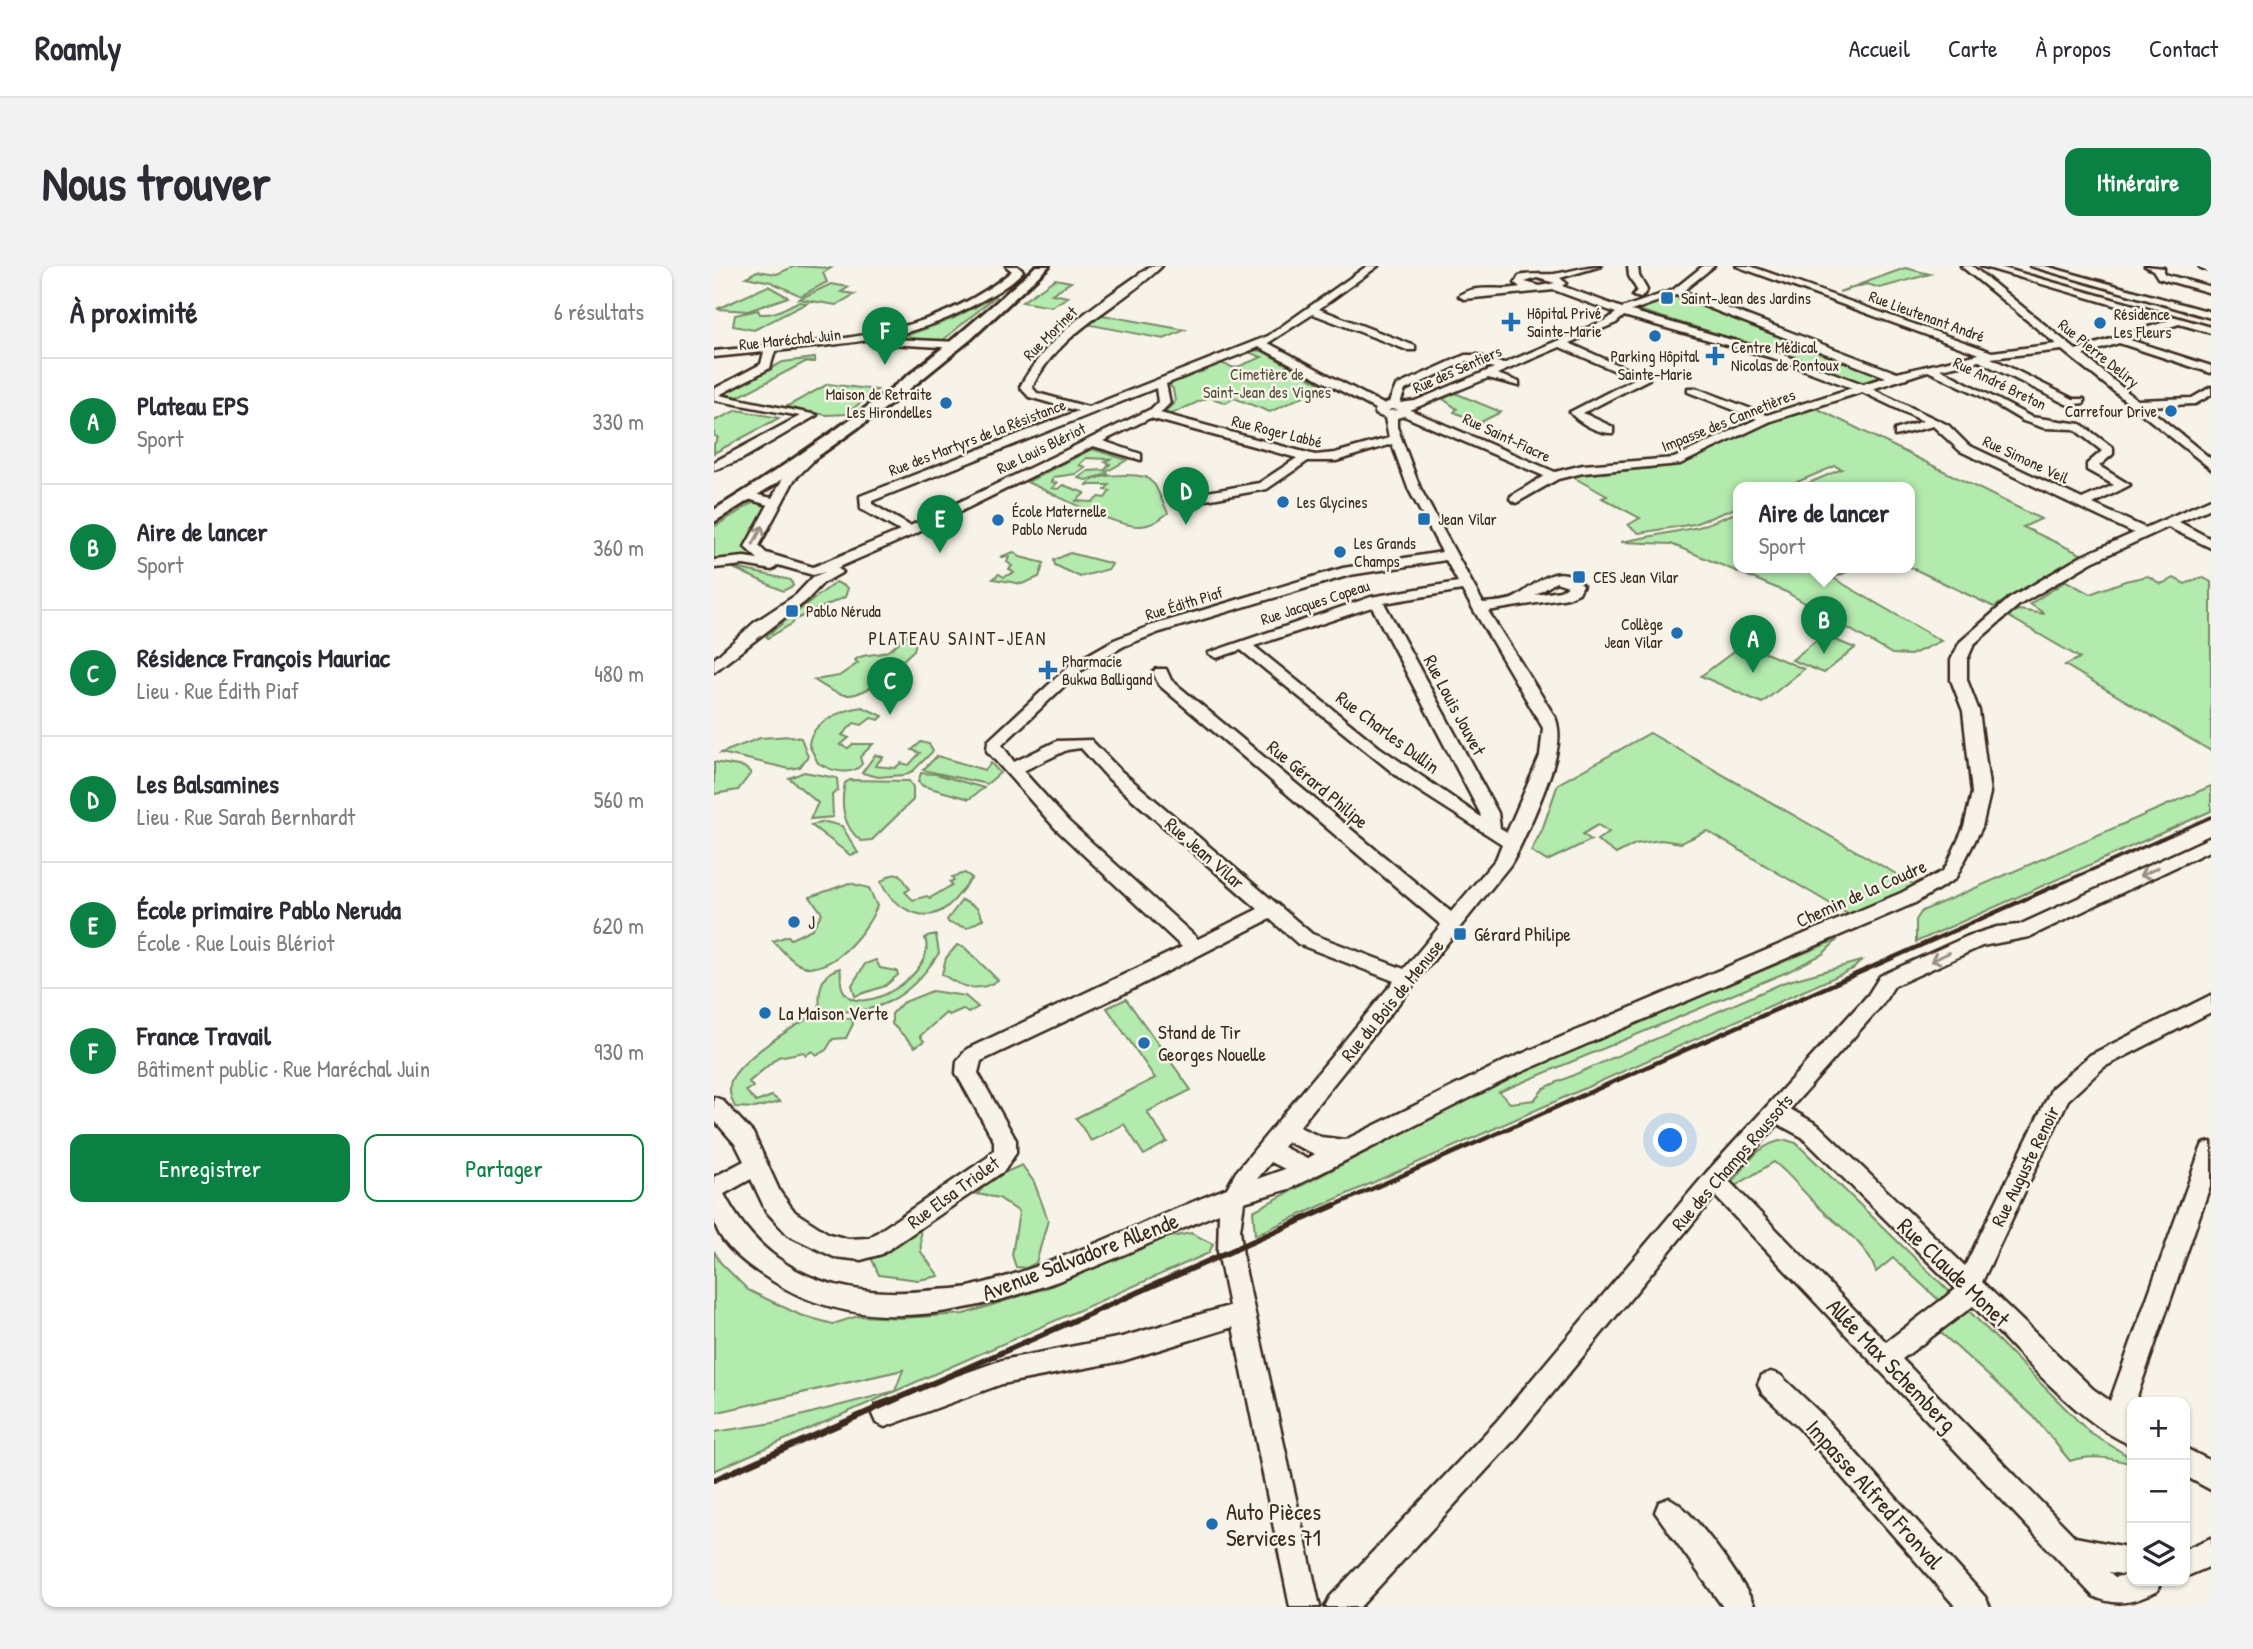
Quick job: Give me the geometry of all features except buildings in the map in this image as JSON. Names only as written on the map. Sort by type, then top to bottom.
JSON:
[{"type":"main road","points":[[953,345],[1035,266]]},
{"type":"main road","points":[[714,507],[744,494],[809,458],[953,345],[1043,266]]},
{"type":"main road","points":[[714,517],[889,396]]},
{"type":"street","points":[[714,354],[769,353],[875,338],[921,327],[1004,285],[1018,271],[1011,266]]},
{"type":"street","name":"Rue Morinet","points":[[1088,410],[1033,395],[1026,387],[1028,380],[1037,365],[1079,325],[1157,266]]},
{"type":"street","name":"Rue des Martyrs de la Résistance","points":[[911,531],[866,506],[865,499],[1281,333],[1373,266]]},
{"type":"street","points":[[1516,266],[1554,282]]},
{"type":"street","points":[[1464,296],[1469,293],[1510,293],[1554,282],[1596,266]]},
{"type":"street","points":[[1633,266],[1633,276],[1643,290],[1638,296]]},
{"type":"street","name":"Rue des Sentiers","points":[[1395,410],[1418,404],[1612,321],[1623,312],[1676,292],[1709,266]]},
{"type":"street","name":"Rue Lieutenant André","points":[[1741,266],[1986,356],[2071,350],[2122,341],[2178,321]]},
{"type":"street","name":"Rue Pierre Deliry","points":[[1966,266],[2211,465]]},
{"type":"street","points":[[1986,266],[2211,330]]},
{"type":"street","points":[[2035,266],[2211,315]]},
{"type":"street","points":[[2150,266],[2161,270],[2157,272],[2161,276],[2211,290]]},
{"type":"street","points":[[2204,266],[2211,268]]},
{"type":"street","points":[[1527,288],[1520,281],[1532,275]]},
{"type":"street","name":"Rue Simone Veil","points":[[1554,282],[1623,312],[1780,357],[1862,388],[1944,426],[1964,448],[2146,533]]},
{"type":"street","points":[[1676,292],[1896,377]]},
{"type":"street","points":[[1312,310],[1411,348]]},
{"type":"street","points":[[2122,341],[2211,370]]},
{"type":"street","name":"Rue Maréchal Juin","points":[[714,363],[769,353],[908,343],[953,345]]},
{"type":"street","points":[[1259,343],[1395,410],[1400,388],[1465,358],[1478,358],[1502,367]]},
{"type":"street","points":[[1559,344],[1643,379],[1570,411],[1609,430]]},
{"type":"street","points":[[714,395],[763,368],[769,353]]},
{"type":"street","points":[[1986,356],[2004,371],[2072,402],[2080,401]]},
{"type":"street","name":"Impasse des Cannetières","points":[[1554,477],[1597,467],[1676,461],[1767,419],[1896,377],[1986,356]]},
{"type":"street","name":"Rue André Breton","points":[[1928,368],[2027,419],[2044,424],[2077,426],[2109,451],[2091,467],[2124,485],[2083,503]]},
{"type":"street","points":[[1486,374],[1515,384]]},
{"type":"street","points":[[1150,414],[1164,403],[1161,386],[1157,384]]},
{"type":"street","points":[[1692,390],[1767,419]]},
{"type":"street","points":[[2137,403],[2195,401],[2211,390]]},
{"type":"street","points":[[714,395],[811,415],[738,456],[714,466]]},
{"type":"street","name":"Rue du Bois de Menuse","points":[[1305,1607],[1226,1228],[1233,1196],[1504,861],[1514,843],[1548,756],[1551,728],[1542,708],[1479,608],[1414,488],[1396,440],[1395,410]]},
{"type":"street","name":"Rue Saint-Fiacre","points":[[1395,410],[1464,435],[1554,477]]},
{"type":"street","name":"Rue Louis Blériot","points":[[819,575],[853,565],[911,531],[1150,414]]},
{"type":"street","name":"Rue Roger Labbé","points":[[1150,414],[1306,457],[1339,457],[1375,443],[1396,440]]},
{"type":"street","points":[[1899,433],[1933,422]]},
{"type":"street","points":[[1093,442],[1137,457]]},
{"type":"street","points":[[1178,500],[1263,486],[1306,457]]},
{"type":"street","points":[[809,458],[789,478],[778,504],[756,535],[752,547],[761,556],[819,575]]},
{"type":"street","name":"Rue Saint-Fiacre","points":[[1516,499],[1520,494],[1554,477]]},
{"type":"street","points":[[744,494],[778,504]]},
{"type":"street","name":"Chemin de la Coudre","points":[[1307,1169],[1512,1067],[1908,898],[1949,874],[1973,827],[1981,793],[1971,712],[1959,680],[1959,660],[1967,642],[2014,602],[2111,547],[2211,503]]},
{"type":"street","points":[[2168,522],[2211,544]]},
{"type":"street","name":"Rue Édith Piaf","points":[[1012,770],[995,751],[994,744],[1075,668],[1099,653],[1155,629],[1348,571],[1450,555]]},
{"type":"street","points":[[714,564],[751,561],[819,575]]},
{"type":"street","points":[[714,667],[803,584],[802,575],[796,571]]},
{"type":"street","points":[[753,633],[809,592],[819,575]]},
{"type":"street","name":"Rue Jacques Copeau","points":[[1216,653],[1376,600],[1468,585]]},
{"type":"street","name":"Rue Louis Jouvet","points":[[1376,600],[1489,813],[1492,831]]},
{"type":"street","points":[[1479,608],[1521,600]]},
{"type":"street","name":"Rue Charles Dullin","points":[[1243,644],[1317,705],[1471,821],[1514,843]]},
{"type":"street","name":"Rue Gérard Philipe","points":[[1161,673],[1164,682],[1453,924]]},
{"type":"street","name":"Rue Jean Vilar","points":[[1012,770],[1063,746],[1085,744],[1115,775],[1315,945],[1409,979]]},
{"type":"street","points":[[1012,770],[1062,825],[1195,948]]},
{"type":"street","name":"Rue des Champs Roussots","points":[[1340,1607],[1505,1431],[1714,1180],[1875,1000],[1888,981],[1975,941],[1997,934],[2022,932],[2211,843]]},
{"type":"street","name":"Rue Elsa Triolet","points":[[714,1106],[745,1139],[769,1196],[792,1225],[836,1247],[861,1251],[874,1247],[996,1164],[1005,1153],[1005,1140],[967,1073],[968,1061],[987,1047],[1120,987],[1271,910]]},
{"type":"street","name":"Rue Auguste Renoir","points":[[1971,1288],[2060,1094],[2098,1061],[2211,1003]]},
{"type":"street","name":"Rue Claude Monet","points":[[1776,1112],[1810,1131],[2084,1398],[2123,1427]]},
{"type":"street","points":[[1285,1131],[1318,1146],[1346,1149]]},
{"type":"street","points":[[1269,1150],[1307,1169]]},
{"type":"street","points":[[2123,1427],[2211,1151]]},
{"type":"street","points":[[714,1188],[757,1165]]},
{"type":"street","name":"Avenue Salvadore Allende","points":[[714,1198],[729,1227],[742,1244],[756,1258],[792,1281],[840,1297],[897,1304],[971,1298],[1012,1286],[1233,1196],[1281,1182],[1307,1169]]},
{"type":"street","name":"Allée Max Schemberg","points":[[1714,1180],[2111,1592],[2127,1591],[2137,1586]]},
{"type":"street","points":[[1885,1357],[1971,1288]]},
{"type":"street","points":[[885,1413],[1002,1372],[1122,1349],[1243,1313]]},
{"type":"street","name":"Impasse Alfred Fronval","points":[[1771,1384],[1809,1420],[1975,1607]]},
{"type":"street","points":[[2190,1464],[2211,1476]]},
{"type":"street","points":[[1668,1511],[1705,1555],[1740,1607]]},
{"type":"street","points":[[2070,1550],[2127,1561]]},
{"type":"street","points":[[2190,1561],[2211,1552]]},
{"type":"green space","points":[[795,266],[831,268],[823,273],[827,282],[801,296],[771,282],[746,277],[757,271],[777,274]]},
{"type":"green space","points":[[1905,268],[1930,274],[1880,288],[1867,284],[1839,292]]},
{"type":"green space","points":[[1055,279],[1071,282],[1052,294],[1068,297],[1051,307],[1022,302]]},
{"type":"green space","points":[[831,284],[849,287],[841,292],[855,294],[836,305],[799,299]]},
{"type":"green space","points":[[768,286],[788,297],[748,311],[717,309]]},
{"type":"green space","points":[[996,296],[943,340],[897,339],[952,319]]},
{"type":"green space","points":[[1674,296],[1881,376],[1863,383],[1792,356],[1638,310]]},
{"type":"green space","points":[[798,302],[807,303],[754,330],[733,326],[735,315],[758,310],[760,314],[771,313]]},
{"type":"green space","points":[[1097,314],[1185,330],[1164,339],[1086,324]]},
{"type":"green space","name":"Cimetière de Saint-Jean des Vignes","points":[[1245,351],[1262,351],[1325,386],[1270,412],[1234,398],[1226,403],[1209,397],[1169,415],[1163,414],[1175,402],[1170,386],[1172,381],[1217,362],[1235,368],[1262,357]]},
{"type":"green space","points":[[815,358],[815,362],[805,362],[738,397],[720,393],[783,362]]},
{"type":"green space","points":[[828,384],[877,390],[846,414],[827,415],[784,408]]},
{"type":"green space","points":[[1455,393],[1501,412],[1479,423],[1454,412],[1457,409],[1443,399]]},
{"type":"green space","points":[[1814,407],[2041,519],[2023,527],[2083,555],[1994,607],[1915,569],[1915,482],[1811,482],[1842,469],[1835,466],[1797,482],[1733,482],[1733,509],[1694,524],[1639,533],[1628,525],[1640,518],[1602,498],[1607,496],[1571,476],[1673,466],[1774,421]]},
{"type":"green space","points":[[737,410],[779,418],[714,453],[714,444],[718,438],[714,435],[714,421]]},
{"type":"green space","points":[[1092,449],[1127,460],[1106,472],[1108,474],[1086,480],[1078,478],[1088,471],[1105,470],[1110,464],[1105,462],[1110,459],[1086,458],[1079,465],[1085,467],[1075,474],[1054,477],[1051,482],[1057,483],[1052,488],[1058,489],[1063,485],[1085,493],[1076,501],[1092,502],[1099,497],[1105,498],[1110,491],[1105,490],[1109,485],[1087,485],[1091,481],[1114,475],[1146,477],[1155,485],[1168,513],[1147,525],[1128,525],[1099,515],[1027,482]]},
{"type":"green space","points":[[759,499],[770,503],[745,545],[757,558],[714,561],[714,527]]},
{"type":"green space","points":[[1733,514],[1733,570],[1671,544],[1621,542],[1699,527]]},
{"type":"green space","points":[[1014,552],[1020,557],[1044,563],[1039,577],[1022,584],[993,579],[999,574],[1004,577],[1014,573],[1009,569],[1012,566],[1007,562],[1009,557],[1000,557]]},
{"type":"green space","points":[[1070,553],[1112,564],[1109,569],[1080,577],[1055,565],[1054,560]]},
{"type":"green space","points":[[731,567],[791,580],[793,586],[783,591]]},
{"type":"green space","points":[[1740,573],[1844,573],[1833,578],[1941,641],[1911,655],[1892,654],[1786,592]]},
{"type":"green space","points":[[2148,576],[2161,584],[2174,578],[2185,584],[2202,577],[2211,582],[2211,751],[2065,665],[2080,658],[2006,615],[2019,610],[2045,614],[2030,604],[2066,581],[2090,594]]},
{"type":"green space","points":[[836,582],[848,588],[845,597],[794,620],[768,638],[766,636]]},
{"type":"green space","points":[[908,634],[916,642],[914,650],[884,677],[859,693],[840,694],[814,680],[839,676],[858,663],[855,660],[858,658],[889,650]]},
{"type":"green space","points":[[1823,635],[1855,648],[1824,673],[1792,660]]},
{"type":"green space","points":[[1744,644],[1804,669],[1762,703],[1701,676]]},
{"type":"green space","points":[[862,707],[883,716],[879,720],[871,718],[862,725],[854,723],[842,735],[849,738],[840,745],[848,748],[853,744],[873,744],[860,757],[862,764],[847,772],[818,763],[809,745],[815,730],[837,714]]},
{"type":"green space","points":[[1650,733],[1919,887],[1851,916],[1707,831],[1681,843],[1661,840],[1635,844],[1616,854],[1597,840],[1609,832],[1598,825],[1583,834],[1591,840],[1547,861],[1531,851],[1542,830],[1558,784]]},
{"type":"green space","points":[[760,738],[801,738],[808,756],[800,767],[790,769],[721,753]]},
{"type":"green space","points":[[921,742],[929,744],[933,751],[913,771],[904,775],[878,777],[862,773],[875,755],[883,757],[875,766],[895,768],[901,763],[909,765],[920,753],[912,750]]},
{"type":"green space","points":[[937,756],[985,770],[991,763],[1000,773],[987,784],[923,770]]},
{"type":"green space","points":[[714,762],[744,767],[751,773],[738,790],[714,794]]},
{"type":"green space","points":[[804,772],[837,778],[838,790],[832,795],[833,817],[810,819],[818,803],[789,778]]},
{"type":"green space","points":[[921,773],[936,774],[984,788],[969,799],[923,786],[918,782]]},
{"type":"green space","points":[[850,780],[909,781],[913,787],[913,800],[872,840],[861,841],[850,829],[844,815],[845,783]]},
{"type":"green space","points":[[2211,786],[2211,811],[1916,942],[1916,920],[1922,911]]},
{"type":"green space","points":[[826,822],[842,826],[858,853],[850,855],[811,825]]},
{"type":"green space","points":[[965,873],[972,878],[958,896],[946,908],[932,914],[914,913],[897,904],[881,882],[891,875],[900,874],[910,889],[905,892],[913,900],[927,896],[930,898],[952,885],[952,877]]},
{"type":"green space","points":[[849,883],[869,888],[877,906],[872,916],[856,939],[834,959],[810,967],[798,964],[773,941],[788,936],[791,939],[812,929],[822,913],[810,897]]},
{"type":"green space","points":[[962,900],[977,908],[983,919],[967,928],[947,920]]},
{"type":"green space","points":[[936,935],[939,953],[915,983],[902,994],[873,1008],[857,1011],[820,1009],[819,996],[824,979],[833,970],[840,968],[843,990],[851,998],[864,1000],[879,997],[895,989],[920,965],[926,952],[925,938]]},
{"type":"green space","points":[[1838,939],[1823,954],[1787,972],[1499,1092],[1510,1103],[1534,1100],[1544,1088],[1785,982],[1861,961],[1853,969],[1255,1235],[1253,1211],[1517,1073]]},
{"type":"green space","points":[[957,945],[964,947],[998,980],[977,988],[956,983],[942,974],[946,958]]},
{"type":"green space","points":[[876,960],[880,968],[897,971],[898,975],[885,986],[855,996],[852,985],[865,964]]},
{"type":"green space","points":[[932,991],[965,996],[978,1007],[968,1013],[963,1009],[949,1015],[946,1013],[920,1036],[924,1041],[915,1047],[892,1024],[892,1014],[902,1003]]},
{"type":"green space","name":"Stand de Tir Georges Nouelle","points":[[1126,999],[1191,1090],[1147,1112],[1167,1142],[1144,1155],[1124,1124],[1091,1141],[1076,1118],[1155,1078],[1107,1008]]},
{"type":"green space","points":[[816,1014],[852,1019],[853,1024],[846,1038],[833,1039],[826,1050],[817,1055],[812,1051],[806,1055],[804,1052],[778,1057],[749,1082],[753,1087],[746,1091],[756,1102],[772,1096],[780,1102],[755,1108],[735,1107],[730,1088],[737,1072],[769,1043]]},
{"type":"green space","points":[[1786,1140],[1796,1143],[1952,1294],[1941,1302],[1893,1258],[1876,1272],[1858,1242],[1774,1162],[1732,1188],[1730,1184],[1760,1150]]},
{"type":"green space","points":[[1022,1165],[1034,1182],[1048,1220],[1036,1263],[1026,1268],[1016,1267],[1012,1255],[1019,1212],[999,1198],[977,1194],[992,1178]]},
{"type":"green space","points":[[920,1227],[921,1252],[939,1276],[918,1280],[879,1275],[870,1255]]},
{"type":"green space","points":[[1191,1233],[1213,1244],[1209,1253],[714,1471],[714,1432],[773,1423],[895,1391],[903,1370],[714,1413],[714,1251],[720,1262],[748,1290],[800,1315],[833,1324],[858,1316],[902,1318],[964,1314],[1049,1287],[1160,1239]]},
{"type":"green space","points":[[1968,1310],[2090,1433],[2125,1454],[2127,1463],[2101,1458],[2070,1461],[2034,1417],[1940,1332]]},
{"type":"railway","points":[[2053,887],[2211,817]]},
{"type":"railway","points":[[1331,1207],[2057,885]]},
{"type":"railway","points":[[714,1480],[1335,1205]]},
{"type":"place","name":"Saint-Jean des Jardins","points":[[1667,298]]},
{"type":"place","name":"Hôpital Privé Sainte-Marie","points":[[1511,322]]},
{"type":"place","name":"Résidence Les Fleurs","points":[[2100,323]]},
{"type":"place","name":"Parking Hôpital Sainte-Marie","points":[[1655,336]]},
{"type":"place","name":"Centre Médical Nicolas de Pontoux","points":[[1715,356]]},
{"type":"place","name":"France Travail","points":[[885,365]]},
{"type":"place","name":"Maison de Retraite Les Hirondelles","points":[[946,403]]},
{"type":"place","name":"Carrefour Drive","points":[[2171,411]]},
{"type":"place","name":"Les Glycines","points":[[1283,502]]},
{"type":"place","name":"Jean Vilar","points":[[1424,519]]},
{"type":"place","name":"École Maternelle Pablo Neruda","points":[[998,520]]},
{"type":"place","name":"Les Balsamines","points":[[1186,525]]},
{"type":"place","name":"Les Grands Champs","points":[[1340,552]]},
{"type":"place","name":"École primaire Pablo Neruda","points":[[940,553]]},
{"type":"place","name":"CES Jean Vilar","points":[[1579,577]]},
{"type":"place","name":"Pablo Néruda","points":[[792,611]]},
{"type":"place","name":"Collège Jean Vilar","points":[[1677,633]]},
{"type":"place","name":"Aire de lancer","points":[[1824,654]]},
{"type":"place","name":"Pharmacie Bukwa Balligand","points":[[1048,670]]},
{"type":"place","name":"Plateau EPS","points":[[1753,673]]},
{"type":"place","name":"Résidence François Mauriac","points":[[890,715]]},
{"type":"place","name":"J","points":[[794,922]]},
{"type":"place","name":"Gérard Philipe","points":[[1460,934]]},
{"type":"place","name":"La Maison Verte","points":[[765,1013]]},
{"type":"place","name":"Stand de Tir Georges Nouelle","points":[[1144,1043]]},
{"type":"place","name":"Auto Pièces Services 71","points":[[1212,1524]]},
{"type":"district","name":"PLATEAU SAINT-JEAN","points":[[958,638]]}]
